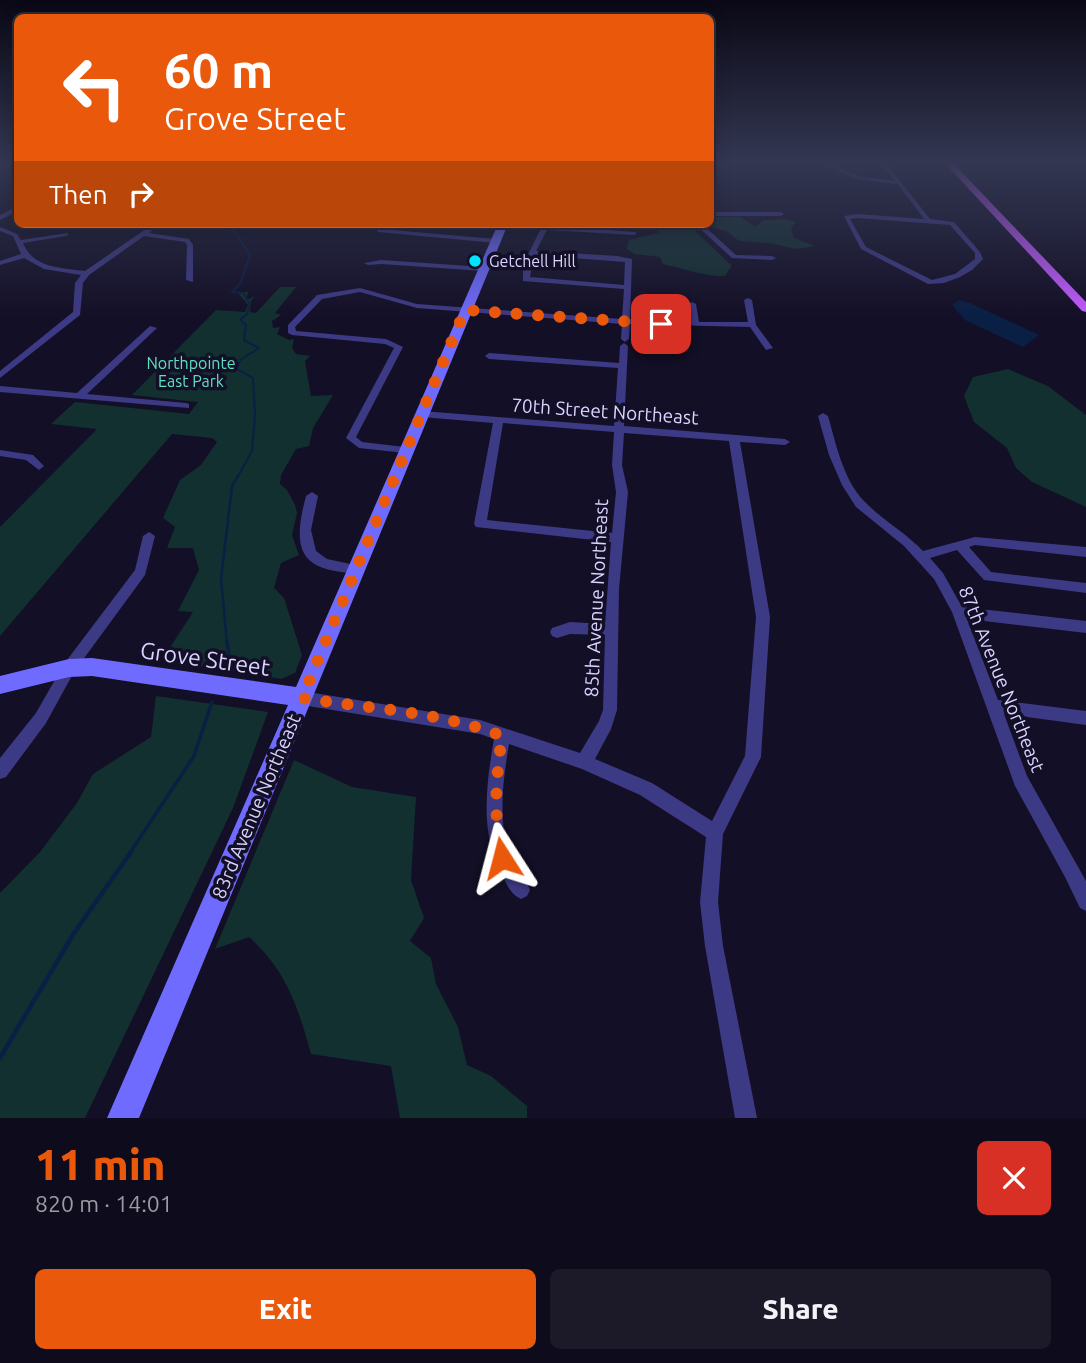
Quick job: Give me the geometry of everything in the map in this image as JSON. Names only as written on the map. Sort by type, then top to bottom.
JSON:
[{"type":"main road","points":[[996,213],[1086,309]]},
{"type":"street","points":[[733,213],[781,215]]},
{"type":"street","points":[[923,213],[927,219],[946,221],[958,227],[980,257],[975,264],[957,276],[942,282],[931,282],[863,247],[848,216],[927,219]]},
{"type":"street","points":[[0,375],[77,313],[80,307],[78,291],[86,273],[151,228]]},
{"type":"street","name":"83rd Avenue Northeast","points":[[123,1118],[501,228]]},
{"type":"street","points":[[544,228],[525,274],[526,279],[627,287]]},
{"type":"street","points":[[570,228],[634,233]]},
{"type":"street","points":[[702,228],[734,257],[772,258]]},
{"type":"street","points":[[0,229],[15,235],[26,255],[50,267],[86,273]]},
{"type":"street","points":[[380,231],[496,241]]},
{"type":"street","points":[[20,242],[66,234]]},
{"type":"street","points":[[143,234],[187,240],[190,245],[190,280]]},
{"type":"street","name":"85th Avenue Northeast","points":[[533,253],[626,260],[629,263],[617,465],[622,492],[616,538],[610,710],[606,724],[584,762]]},
{"type":"street","points":[[0,263],[26,255]]},
{"type":"street","points":[[368,263],[484,269]]},
{"type":"street","points":[[405,450],[353,442],[352,434],[399,347],[396,344],[292,333],[289,330],[291,327],[320,297],[360,290],[417,306],[626,322],[752,325]]},
{"type":"street","points":[[748,300],[752,325],[769,348]]},
{"type":"street","points":[[692,304],[695,325]]},
{"type":"street","points":[[79,396],[153,328]]},
{"type":"street","points":[[489,356],[623,366]]},
{"type":"street","points":[[0,389],[186,406]]},
{"type":"street","name":"70th Street Northeast","points":[[422,414],[785,442]]},
{"type":"street","name":"87th Avenue Northeast","points":[[823,416],[834,455],[847,485],[860,504],[921,556],[939,576],[958,612],[1026,792],[1076,879],[1086,902]]},
{"type":"street","points":[[499,420],[489,460],[490,482],[480,524],[616,538]]},
{"type":"street","points":[[734,438],[763,617],[753,757],[715,832],[709,902],[714,946],[746,1118]]},
{"type":"street","points":[[0,453],[29,457],[39,466]]},
{"type":"street","points":[[312,496],[306,518],[309,549],[318,560],[356,569]]},
{"type":"street","points":[[0,771],[41,718],[69,668],[141,572],[149,536]]},
{"type":"street","points":[[921,556],[975,541],[1086,552]]},
{"type":"street","points":[[959,545],[968,552],[980,572],[988,577],[1086,588]]},
{"type":"street","points":[[958,612],[1086,627]]},
{"type":"street","points":[[557,632],[570,628],[612,630]]},
{"type":"street","name":"Grove Street","points":[[0,685],[69,668],[92,667],[480,727],[584,762],[646,789],[715,832]]},
{"type":"street","points":[[994,706],[1086,718]]},
{"type":"street","points":[[502,736],[494,789],[497,835],[502,858],[520,890]]},
{"type":"green space","points":[[714,217],[741,217],[756,227],[763,220],[787,219],[796,222],[791,228],[794,238],[815,246],[796,249],[769,243],[739,241],[728,232],[714,228]]},
{"type":"green space","points":[[660,228],[692,228],[732,266],[726,275],[705,274],[663,264],[660,257],[635,254],[627,249],[629,240],[658,233]]},
{"type":"green space","name":"Northpointe East Park","points":[[280,287],[296,287],[275,313],[281,315],[272,321],[273,328],[280,327],[277,334],[289,340],[294,339],[292,348],[296,354],[310,356],[305,361],[311,396],[333,395],[313,428],[309,446],[296,449],[281,475],[280,484],[287,490],[297,513],[292,535],[299,555],[281,563],[274,588],[284,598],[302,655],[295,673],[281,679],[162,660],[193,612],[178,611],[199,570],[193,548],[167,548],[175,527],[163,518],[180,480],[201,465],[217,442],[212,438],[172,434],[0,636],[0,527],[97,429],[51,424],[75,402],[189,414],[198,402],[132,395],[216,310],[245,312],[248,305],[238,293],[249,292],[246,297],[249,299],[255,296],[251,301],[250,312],[256,313]]},
{"type":"green space","points":[[1008,369],[1048,386],[1086,415],[1086,507],[1032,482],[1016,468],[1007,448],[974,422],[964,396],[973,377]]},
{"type":"green space","points":[[156,696],[268,712],[233,808],[85,1118],[0,1118],[0,893],[40,852],[77,803],[93,774],[151,737]]},
{"type":"green space","points":[[294,760],[352,787],[416,797],[411,880],[424,918],[410,941],[431,958],[436,984],[458,1027],[467,1065],[491,1076],[527,1106],[527,1118],[400,1118],[391,1066],[311,1054],[289,991],[262,950],[249,937],[215,949]]},
{"type":"water","points":[[959,300],[1039,335],[1023,347],[965,320],[952,305]]},
{"type":"waterway","points":[[225,228],[235,232],[250,255],[241,282],[232,292],[243,293],[250,304],[247,314],[240,320],[246,325],[244,340],[259,348],[240,360],[237,369],[253,378],[255,415],[252,451],[237,478]]},
{"type":"waterway","points":[[227,644],[221,579],[232,486],[238,476]]},
{"type":"waterway","points":[[227,642],[231,669]]},
{"type":"waterway","points":[[130,853],[194,756],[212,702]]},
{"type":"waterway","points":[[0,1058],[74,933],[131,852]]},
{"type":"place","name":"Getchell Hill","points":[[475,261]]},
{"type":"route","points":[[502,858],[497,835],[494,789],[502,736],[480,727],[438,719],[302,698],[465,310],[661,324]]}]
